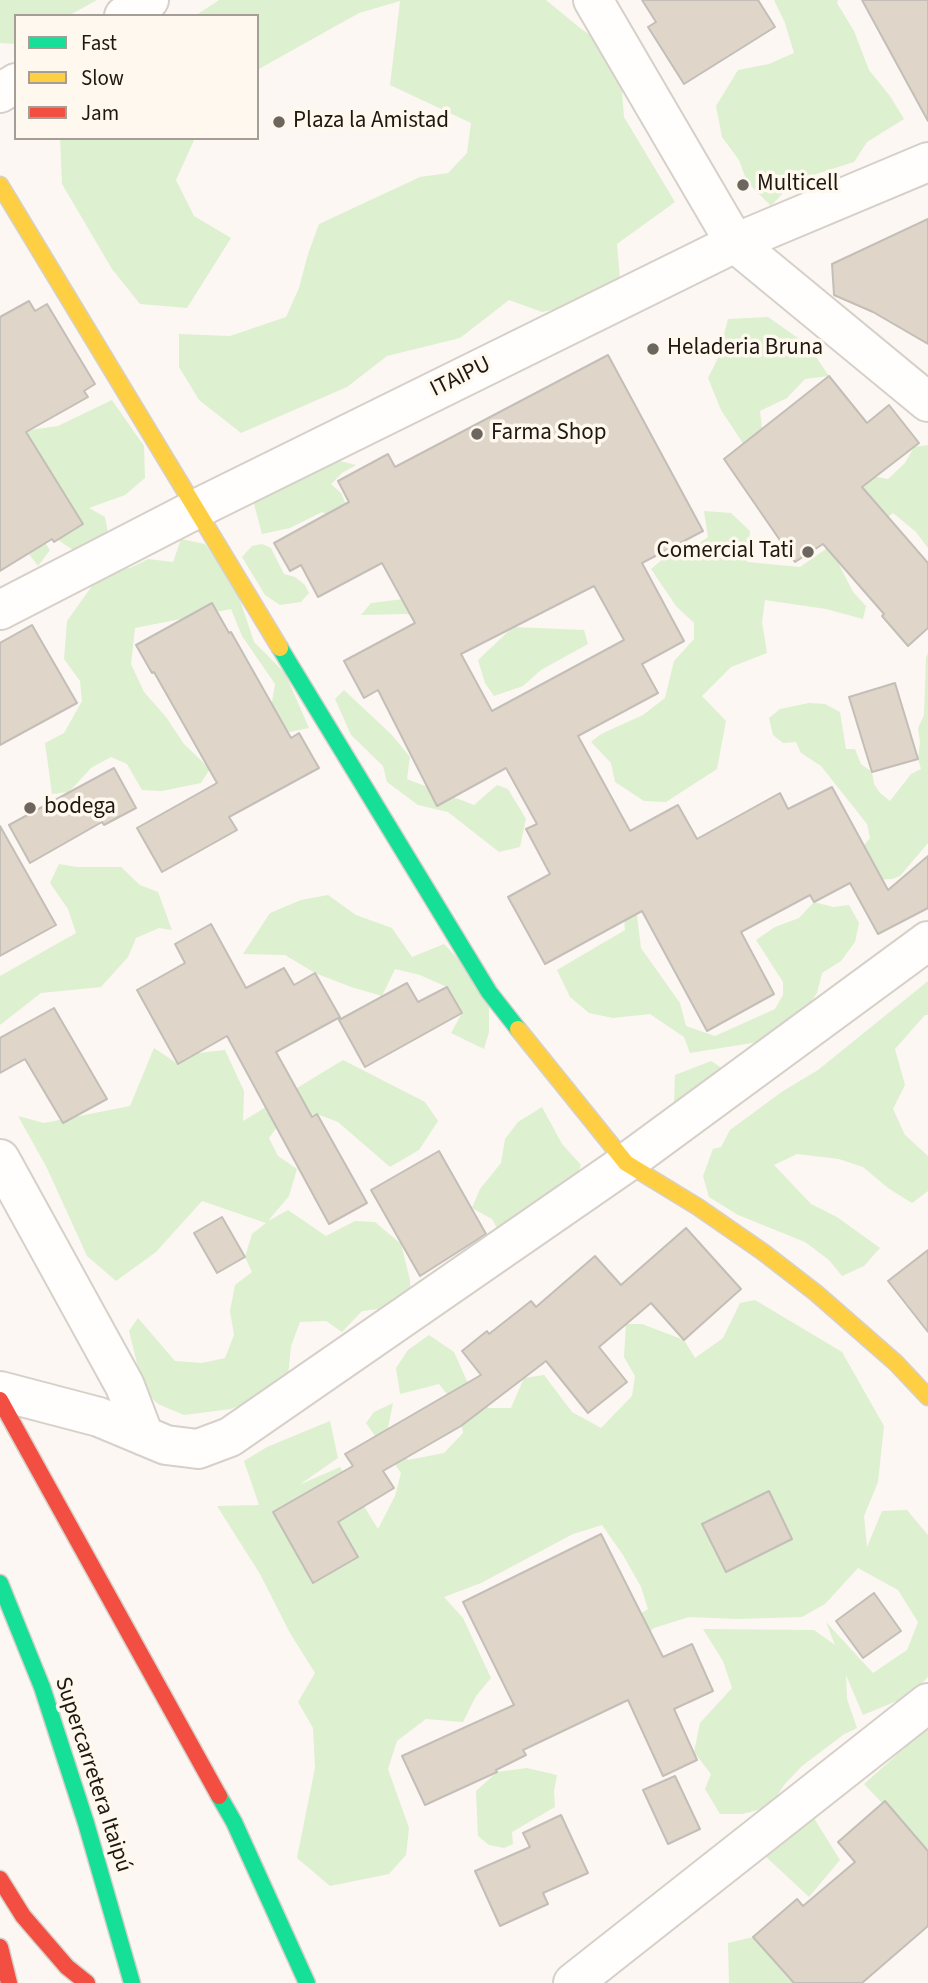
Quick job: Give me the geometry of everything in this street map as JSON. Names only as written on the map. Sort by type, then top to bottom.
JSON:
[{"type":"main road","points":[[0,185],[489,992],[626,1163],[709,1215],[816,1293],[896,1363],[928,1397]]},
{"type":"main road","points":[[0,1400],[234,1822],[307,1983]]},
{"type":"main road","name":"Supercarretera Itaipú","points":[[0,1583],[42,1687],[86,1823],[132,1983]]},
{"type":"main road","points":[[0,1879],[23,1916],[67,1967],[87,1983]]},
{"type":"main road","points":[[0,1947],[9,1983]]},
{"type":"street","points":[[127,14],[149,0]]},
{"type":"street","points":[[593,0],[735,243],[928,402]]},
{"type":"street","name":"ITAIPU","points":[[0,610],[735,243],[928,162]]},
{"type":"street","points":[[0,1391],[99,1417],[166,1445],[198,1449],[230,1437],[626,1163],[928,941]]},
{"type":"street","points":[[0,1159],[125,1387],[144,1436]]},
{"type":"street","points":[[573,1983],[928,1703]]},
{"type":"green space","points":[[0,0],[97,0],[72,14],[14,14],[14,44],[0,43]]},
{"type":"green space","points":[[219,0],[546,0],[619,55],[624,117],[675,202],[617,244],[621,291],[586,303],[542,312],[509,300],[460,338],[387,356],[347,387],[241,433],[199,400],[179,367],[179,334],[230,336],[286,317],[299,288],[319,224],[420,177],[448,173],[467,153],[471,123],[390,85],[400,1],[359,13],[259,69],[259,14],[198,14]]},
{"type":"green space","points":[[774,0],[838,0],[837,3],[854,31],[869,70],[904,119],[867,142],[854,162],[794,181],[771,206],[747,182],[739,160],[722,137],[716,106],[738,70],[769,64],[794,53],[785,23]]},
{"type":"green space","points":[[60,140],[194,140],[176,180],[194,216],[231,238],[187,308],[140,304],[112,269],[62,184]]},
{"type":"green space","points":[[768,317],[798,338],[814,354],[829,376],[805,379],[787,398],[760,411],[763,437],[744,445],[721,410],[708,378],[718,358],[728,319]]},
{"type":"green space","points":[[112,400],[144,446],[145,478],[125,495],[89,508],[105,517],[108,533],[82,556],[31,522],[50,550],[38,566],[0,516],[0,444],[30,430],[58,426]]},
{"type":"green space","points":[[928,445],[928,548],[916,532],[893,513],[871,531],[848,464],[871,476],[888,479],[905,463],[914,447]]},
{"type":"green space","points":[[332,459],[356,465],[342,473],[331,484],[341,493],[347,507],[334,519],[322,512],[290,528],[262,534],[254,504],[265,488]]},
{"type":"green space","points":[[704,511],[731,513],[750,531],[747,562],[800,567],[836,542],[850,551],[839,564],[853,592],[866,606],[863,619],[826,609],[765,600],[762,622],[767,653],[731,667],[702,696],[726,721],[717,769],[666,802],[644,801],[615,782],[611,763],[591,742],[601,734],[643,715],[665,698],[674,661],[694,639],[694,623],[676,606],[651,569],[665,557],[695,546],[708,537]]},
{"type":"green space","points":[[181,539],[205,544],[235,585],[254,642],[285,673],[309,728],[280,734],[244,705],[272,702],[275,684],[242,636],[231,609],[135,628],[131,664],[144,692],[166,717],[184,744],[210,769],[201,783],[162,791],[142,790],[127,764],[111,757],[91,768],[69,792],[52,794],[45,743],[64,733],[82,701],[80,681],[64,659],[67,621],[104,569],[130,568],[148,559],[173,562]]},
{"type":"green space","points":[[262,544],[271,548],[284,574],[295,577],[305,585],[309,593],[301,602],[280,605],[265,595],[242,557],[252,546]]},
{"type":"green space","points":[[412,598],[439,622],[406,614],[361,615],[371,603]]},
{"type":"green space","points":[[513,627],[584,630],[588,644],[541,670],[523,686],[494,696],[485,683],[478,660]]},
{"type":"green space","points":[[928,653],[928,843],[900,876],[872,880],[855,856],[870,838],[867,824],[821,766],[801,753],[796,742],[783,743],[773,735],[769,718],[780,709],[809,703],[825,704],[840,712],[846,749],[855,749],[861,764],[872,772],[874,784],[880,793],[890,801],[911,774],[921,769],[918,759],[918,728],[924,715]]},
{"type":"green space","points":[[344,690],[392,735],[410,757],[407,779],[474,805],[497,785],[508,789],[526,819],[520,847],[499,852],[448,812],[418,805],[387,782],[383,766],[351,735],[335,699]]},
{"type":"green space","points":[[59,864],[77,867],[121,867],[140,885],[158,892],[172,930],[159,928],[136,938],[128,957],[101,987],[41,993],[0,1025],[0,976],[76,933],[68,909],[50,883]]},
{"type":"green space","points":[[328,895],[356,915],[392,928],[412,957],[444,944],[489,992],[489,1032],[484,1049],[451,1033],[462,1013],[447,987],[420,975],[395,969],[382,996],[315,973],[285,955],[243,954],[270,913],[301,900]]},
{"type":"green space","points":[[814,902],[833,907],[849,905],[859,923],[855,942],[841,961],[822,973],[817,993],[796,1024],[764,1041],[690,1053],[684,1037],[650,1014],[613,1018],[589,1013],[570,997],[557,970],[625,930],[623,905],[637,916],[641,948],[680,1003],[686,1026],[715,1036],[775,1009],[783,995],[783,982],[756,940],[775,927],[799,918]]},
{"type":"green space","points":[[928,981],[928,1015],[925,1015],[895,1049],[905,1085],[893,1109],[905,1135],[928,1156],[928,1191],[912,1203],[888,1188],[863,1167],[839,1159],[797,1154],[774,1165],[811,1204],[837,1217],[880,1248],[864,1266],[842,1276],[829,1260],[805,1242],[738,1215],[709,1197],[703,1176],[713,1149],[721,1147],[730,1130],[783,1091],[818,1070]]},
{"type":"green space","points":[[154,1048],[178,1064],[198,1053],[225,1050],[244,1091],[243,1121],[343,1060],[425,1102],[438,1121],[419,1150],[390,1167],[338,1122],[317,1114],[282,1120],[269,1138],[278,1156],[297,1169],[289,1196],[268,1221],[288,1210],[326,1236],[355,1221],[375,1222],[401,1244],[410,1280],[411,1305],[362,1311],[342,1332],[326,1321],[300,1322],[291,1346],[287,1386],[231,1409],[184,1415],[158,1404],[144,1391],[129,1331],[138,1318],[175,1361],[202,1363],[225,1358],[234,1335],[230,1311],[235,1285],[252,1272],[245,1257],[252,1234],[266,1223],[202,1201],[156,1252],[116,1281],[87,1256],[47,1168],[18,1116],[44,1123],[130,1106]]},
{"type":"green space","points":[[711,1061],[731,1074],[702,1097],[674,1102],[675,1075]]},
{"type":"green space","points":[[542,1107],[562,1144],[581,1165],[572,1187],[500,1234],[492,1219],[472,1208],[480,1189],[501,1163],[505,1139],[518,1122]]},
{"type":"green space","points":[[755,1300],[842,1352],[884,1426],[878,1482],[864,1516],[867,1547],[882,1511],[907,1510],[928,1535],[928,1677],[911,1695],[863,1715],[846,1675],[847,1699],[857,1728],[843,1735],[802,1766],[784,1785],[770,1807],[742,1814],[720,1814],[705,1789],[711,1774],[694,1752],[700,1723],[732,1688],[723,1661],[703,1629],[814,1630],[835,1645],[826,1622],[873,1673],[907,1650],[918,1622],[898,1590],[858,1568],[825,1604],[802,1617],[689,1617],[654,1628],[633,1644],[622,1626],[648,1609],[641,1587],[602,1525],[573,1534],[481,1583],[444,1597],[463,1618],[491,1678],[476,1696],[463,1722],[426,1719],[397,1741],[388,1769],[409,1828],[406,1855],[389,1874],[330,1886],[297,1858],[315,1768],[313,1728],[298,1702],[315,1673],[290,1633],[260,1574],[217,1506],[259,1505],[244,1461],[267,1447],[330,1421],[338,1458],[299,1485],[340,1467],[378,1529],[395,1496],[401,1473],[366,1423],[374,1412],[393,1403],[388,1428],[408,1460],[444,1453],[463,1433],[459,1409],[439,1384],[400,1394],[396,1368],[408,1350],[429,1335],[454,1352],[467,1381],[488,1408],[511,1408],[524,1378],[544,1375],[572,1412],[601,1428],[632,1396],[635,1376],[624,1357],[626,1324],[642,1324],[684,1340],[695,1358],[723,1338],[740,1303]]},
{"type":"green space","points":[[928,1727],[928,1851],[864,1784]]},
{"type":"green space","points":[[527,1768],[557,1775],[555,1807],[512,1832],[513,1844],[504,1848],[489,1845],[478,1836],[476,1791],[497,1772]]},
{"type":"green space","points":[[812,1815],[840,1860],[809,1897],[764,1855]]},
{"type":"green space","points":[[753,1937],[794,1983],[729,1983],[728,1943]]},
{"type":"building","points":[[642,0],[758,0],[775,27],[684,84],[648,27],[656,22]]},
{"type":"building","points":[[862,0],[928,0],[928,121]]},
{"type":"building","points":[[928,219],[928,344],[873,312],[834,295],[832,264]]},
{"type":"building","points":[[29,301],[35,311],[47,304],[95,384],[84,391],[88,397],[26,432],[83,524],[54,542],[52,539],[0,571],[0,317]]},
{"type":"building","points":[[608,355],[703,531],[642,563],[684,641],[642,664],[658,693],[578,736],[630,831],[678,805],[697,839],[780,793],[788,809],[832,787],[888,890],[928,856],[928,908],[878,934],[850,883],[814,902],[810,895],[741,932],[774,994],[707,1031],[642,911],[545,964],[508,897],[550,874],[526,829],[537,824],[506,768],[437,806],[378,690],[364,698],[344,661],[415,623],[382,563],[318,597],[301,565],[290,571],[274,543],[349,502],[338,481],[388,454],[395,467]],"holes":[[[594,586],[624,640],[492,711],[461,654]]]},
{"type":"building","points":[[829,376],[867,423],[889,405],[919,443],[862,487],[928,563],[928,628],[908,646],[823,544],[795,562],[724,459]]},
{"type":"building","points":[[212,603],[291,738],[299,733],[319,768],[229,817],[237,830],[162,872],[137,828],[217,783],[136,645]]},
{"type":"building","points":[[32,625],[77,703],[0,745],[0,643]]},
{"type":"building","points":[[895,683],[918,759],[872,772],[849,697]]},
{"type":"building","points":[[114,768],[136,808],[104,825],[102,822],[30,863],[9,825]]},
{"type":"building","points":[[0,826],[56,925],[0,956]]},
{"type":"building","points":[[211,924],[246,988],[284,968],[294,985],[315,973],[340,1017],[276,1052],[312,1117],[317,1114],[367,1203],[329,1224],[227,1036],[178,1064],[137,990],[185,963],[175,944]]},
{"type":"building","points":[[407,983],[418,1002],[447,987],[462,1013],[365,1067],[339,1020]]},
{"type":"building","points":[[54,1008],[107,1099],[63,1123],[25,1059],[0,1073],[0,1038]]},
{"type":"building","points":[[439,1151],[486,1234],[420,1276],[371,1190]]},
{"type":"building","points":[[222,1217],[245,1257],[217,1273],[194,1233]]},
{"type":"building","points":[[686,1228],[741,1289],[684,1340],[651,1303],[599,1347],[627,1382],[588,1413],[546,1361],[461,1426],[383,1471],[394,1488],[338,1522],[358,1557],[313,1583],[273,1512],[353,1466],[345,1454],[481,1375],[462,1351],[531,1301],[536,1307],[595,1256],[621,1285]]},
{"type":"building","points":[[928,1250],[928,1332],[888,1281]]},
{"type":"building","points":[[769,1491],[792,1539],[726,1572],[702,1524]]},
{"type":"building","points":[[601,1534],[663,1657],[692,1644],[713,1691],[674,1709],[697,1760],[663,1776],[628,1700],[523,1750],[526,1755],[496,1770],[497,1772],[425,1805],[402,1756],[514,1705],[463,1602]]},
{"type":"building","points":[[874,1593],[901,1631],[863,1658],[836,1621]]},
{"type":"building","points":[[675,1776],[700,1829],[668,1844],[643,1790]]},
{"type":"building","points":[[885,1801],[928,1851],[928,1926],[862,1983],[794,1983],[753,1937],[797,1899],[803,1906],[855,1862],[838,1842]]},
{"type":"building","points":[[561,1815],[588,1873],[543,1893],[548,1904],[500,1926],[475,1871],[530,1847],[523,1833]]},
{"type":"traffic: fast","points":[[280,648],[489,992],[518,1029]]},
{"type":"traffic: fast","points":[[0,1583],[42,1687],[86,1823],[132,1983]]},
{"type":"traffic: fast","points":[[219,1796],[234,1822],[307,1983]]},
{"type":"traffic: slow","points":[[0,185],[280,648]]},
{"type":"traffic: slow","points":[[518,1029],[626,1163],[698,1207],[816,1293],[896,1363],[928,1397]]},
{"type":"traffic: jam","points":[[0,1400],[219,1796]]},
{"type":"traffic: jam","points":[[0,1879],[23,1916],[67,1967],[87,1983]]},
{"type":"traffic: jam","points":[[0,1947],[9,1983]]},
{"type":"place","name":"Plaza la Amistad","points":[[279,122]]},
{"type":"place","name":"Multicell","points":[[743,185]]},
{"type":"place","name":"Heladeria Bruna","points":[[653,349]]},
{"type":"place","name":"Farma Shop","points":[[477,434]]},
{"type":"place","name":"Comercial Tati","points":[[808,552]]},
{"type":"place","name":"bodega","points":[[30,808]]}]
